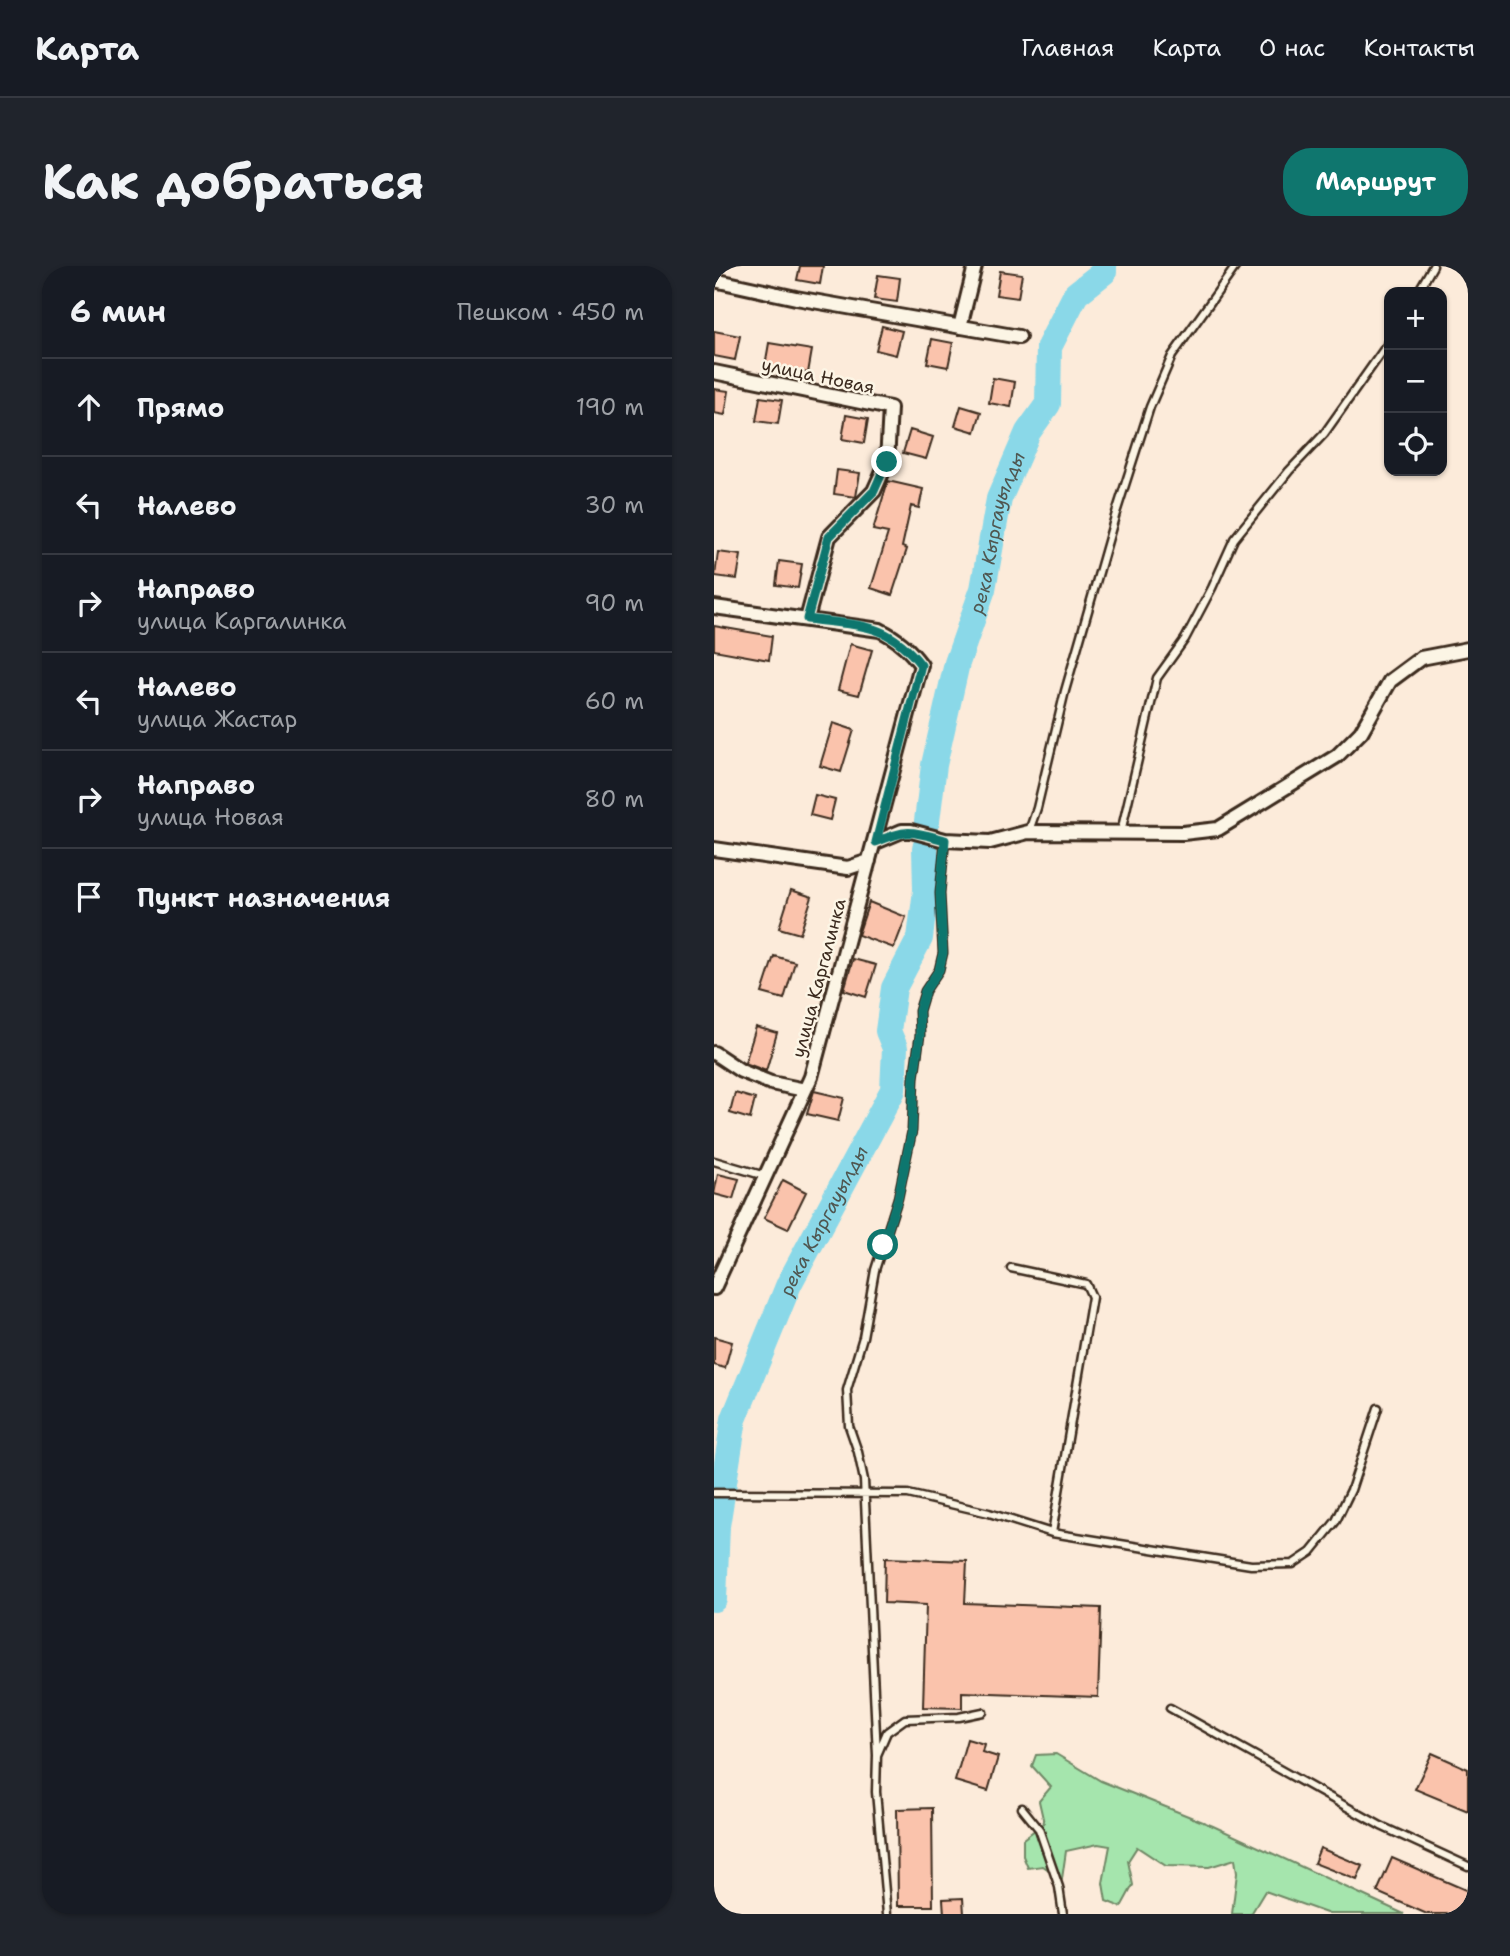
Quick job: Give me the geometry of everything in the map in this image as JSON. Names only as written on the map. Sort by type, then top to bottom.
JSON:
[{"type":"street","points":[[960,327],[975,266]]},
{"type":"street","points":[[714,280],[796,298],[1019,337]]},
{"type":"street","name":"улица Новая","points":[[714,372],[890,408],[887,462],[874,491],[829,537],[807,619]]},
{"type":"street","points":[[714,607],[807,619]]},
{"type":"street","name":"улица Каргалинка","points":[[714,1288],[811,1077],[876,842],[921,665],[894,636],[880,630],[807,619]]},
{"type":"street","points":[[876,842],[902,831],[945,840],[989,842],[1028,832],[1183,833],[1218,830],[1337,756],[1361,732],[1390,681],[1421,658],[1468,649]]},
{"type":"street","points":[[714,849],[848,868],[869,861]]},
{"type":"street","points":[[714,1053],[741,1071],[771,1083],[805,1090]]},
{"type":"lane","points":[[1028,832],[1037,808],[1065,691],[1150,407],[1172,356],[1236,266]]},
{"type":"lane","points":[[1421,287],[1433,266]]},
{"type":"lane","points":[[1121,832],[1157,678],[1185,639],[1234,539],[1289,471],[1324,434],[1384,349]]},
{"type":"lane","points":[[887,1914],[877,1792],[865,1493],[858,1452],[849,1426],[847,1390],[863,1337],[875,1270],[898,1198],[912,1131],[914,1078],[920,1035],[919,1011],[925,991],[939,970],[943,953],[940,893],[945,840]]},
{"type":"lane","points":[[714,1161],[765,1175]]},
{"type":"lane","points":[[1011,1268],[1086,1284],[1091,1297],[1052,1533]]},
{"type":"lane","points":[[715,1493],[908,1494],[989,1513],[1052,1533],[1251,1565],[1293,1564],[1311,1552],[1336,1521],[1351,1490],[1378,1408]]},
{"type":"lane","points":[[1170,1708],[1381,1826],[1468,1866]]},
{"type":"lane","points":[[877,1755],[887,1732],[905,1719],[959,1717],[983,1712]]},
{"type":"lane","points":[[1022,1808],[1039,1829],[1059,1887],[1063,1914]]},
{"type":"green space","points":[[1056,1754],[1101,1781],[1213,1826],[1404,1914],[1329,1914],[1265,1891],[1251,1914],[1232,1914],[1237,1873],[1235,1859],[1209,1867],[1166,1866],[1137,1847],[1128,1861],[1133,1885],[1121,1907],[1106,1901],[1103,1883],[1110,1846],[1098,1844],[1066,1851],[1062,1879],[1043,1866],[1028,1868],[1023,1856],[1023,1839],[1044,1823],[1039,1801],[1051,1787],[1032,1766],[1036,1755]]},
{"type":"building","points":[[800,266],[823,266],[820,284],[797,280]]},
{"type":"building","points":[[1000,271],[1022,274],[1018,298],[996,295]]},
{"type":"building","points":[[878,275],[900,278],[897,302],[874,299]]},
{"type":"building","points":[[882,326],[902,331],[896,355],[876,350]]},
{"type":"building","points":[[714,331],[740,336],[735,360],[714,356]]},
{"type":"building","points":[[932,339],[953,343],[948,367],[927,363]]},
{"type":"building","points":[[769,343],[812,350],[808,373],[765,366]]},
{"type":"building","points":[[993,378],[1015,382],[1011,407],[989,403]]},
{"type":"building","points":[[714,389],[729,391],[725,415],[714,413]]},
{"type":"building","points":[[760,397],[782,400],[778,424],[756,421]]},
{"type":"building","points":[[961,406],[981,412],[975,432],[955,426]]},
{"type":"building","points":[[846,415],[868,419],[864,443],[842,439]]},
{"type":"building","points":[[910,430],[933,437],[926,459],[903,453]]},
{"type":"building","points":[[837,470],[860,473],[856,497],[834,494]]},
{"type":"building","points":[[888,481],[923,489],[919,508],[911,506],[902,547],[907,549],[892,595],[871,588],[888,533],[873,530]]},
{"type":"building","points":[[718,552],[741,555],[737,579],[715,576]]},
{"type":"building","points":[[779,561],[802,564],[798,588],[776,585]]},
{"type":"building","points":[[714,626],[772,636],[769,660],[714,650]]},
{"type":"building","points":[[850,644],[872,650],[859,695],[838,690]]},
{"type":"building","points":[[833,723],[854,730],[841,772],[820,766]]},
{"type":"building","points":[[815,795],[835,800],[830,820],[810,815]]},
{"type":"building","points":[[791,890],[812,897],[800,934],[779,928]]},
{"type":"building","points":[[869,902],[906,917],[894,948],[858,935]]},
{"type":"building","points":[[774,956],[795,962],[784,999],[762,993]]},
{"type":"building","points":[[853,959],[876,965],[866,997],[844,990]]},
{"type":"building","points":[[756,1027],[777,1033],[766,1071],[745,1063]]},
{"type":"building","points":[[814,1091],[844,1098],[838,1121],[807,1114]]},
{"type":"building","points":[[735,1093],[755,1099],[750,1119],[730,1113]]},
{"type":"building","points":[[718,1174],[739,1179],[733,1199],[714,1194]]},
{"type":"building","points":[[783,1180],[806,1192],[788,1229],[764,1218]]},
{"type":"building","points":[[714,1337],[732,1342],[725,1368],[714,1365]]},
{"type":"building","points":[[885,1558],[967,1561],[965,1603],[1101,1608],[1098,1697],[962,1692],[962,1708],[923,1707],[926,1605],[884,1603]]},
{"type":"building","points":[[967,1739],[984,1744],[982,1752],[998,1757],[988,1791],[955,1781]]},
{"type":"building","points":[[1432,1753],[1468,1769],[1468,1811],[1415,1789]]},
{"type":"building","points":[[932,1808],[933,1906],[898,1906],[897,1809]]},
{"type":"building","points":[[1320,1848],[1363,1866],[1357,1880],[1314,1863]]},
{"type":"building","points":[[1392,1858],[1468,1891],[1468,1914],[1427,1914],[1377,1892]]},
{"type":"building","points":[[963,1898],[964,1914],[944,1914],[943,1899]]},
{"type":"waterway","name":"река Кыргауылды","points":[[927,821],[934,765],[957,663],[983,589],[999,499],[1028,432],[1048,404],[1049,347],[1076,294],[1104,272],[1104,266]]},
{"type":"waterway","name":"река Кыргауылды","points":[[714,1599],[717,1526],[734,1419],[789,1284],[893,1090],[895,1048],[888,1031],[894,988],[920,938],[926,890],[925,848]]},
{"type":"route","points":[[883,1245],[898,1198],[912,1131],[914,1078],[920,1035],[919,1011],[925,991],[939,970],[943,953],[940,893],[945,840],[902,831],[876,842],[921,665],[894,636],[880,630],[807,619],[829,537],[874,491],[887,462]]}]
